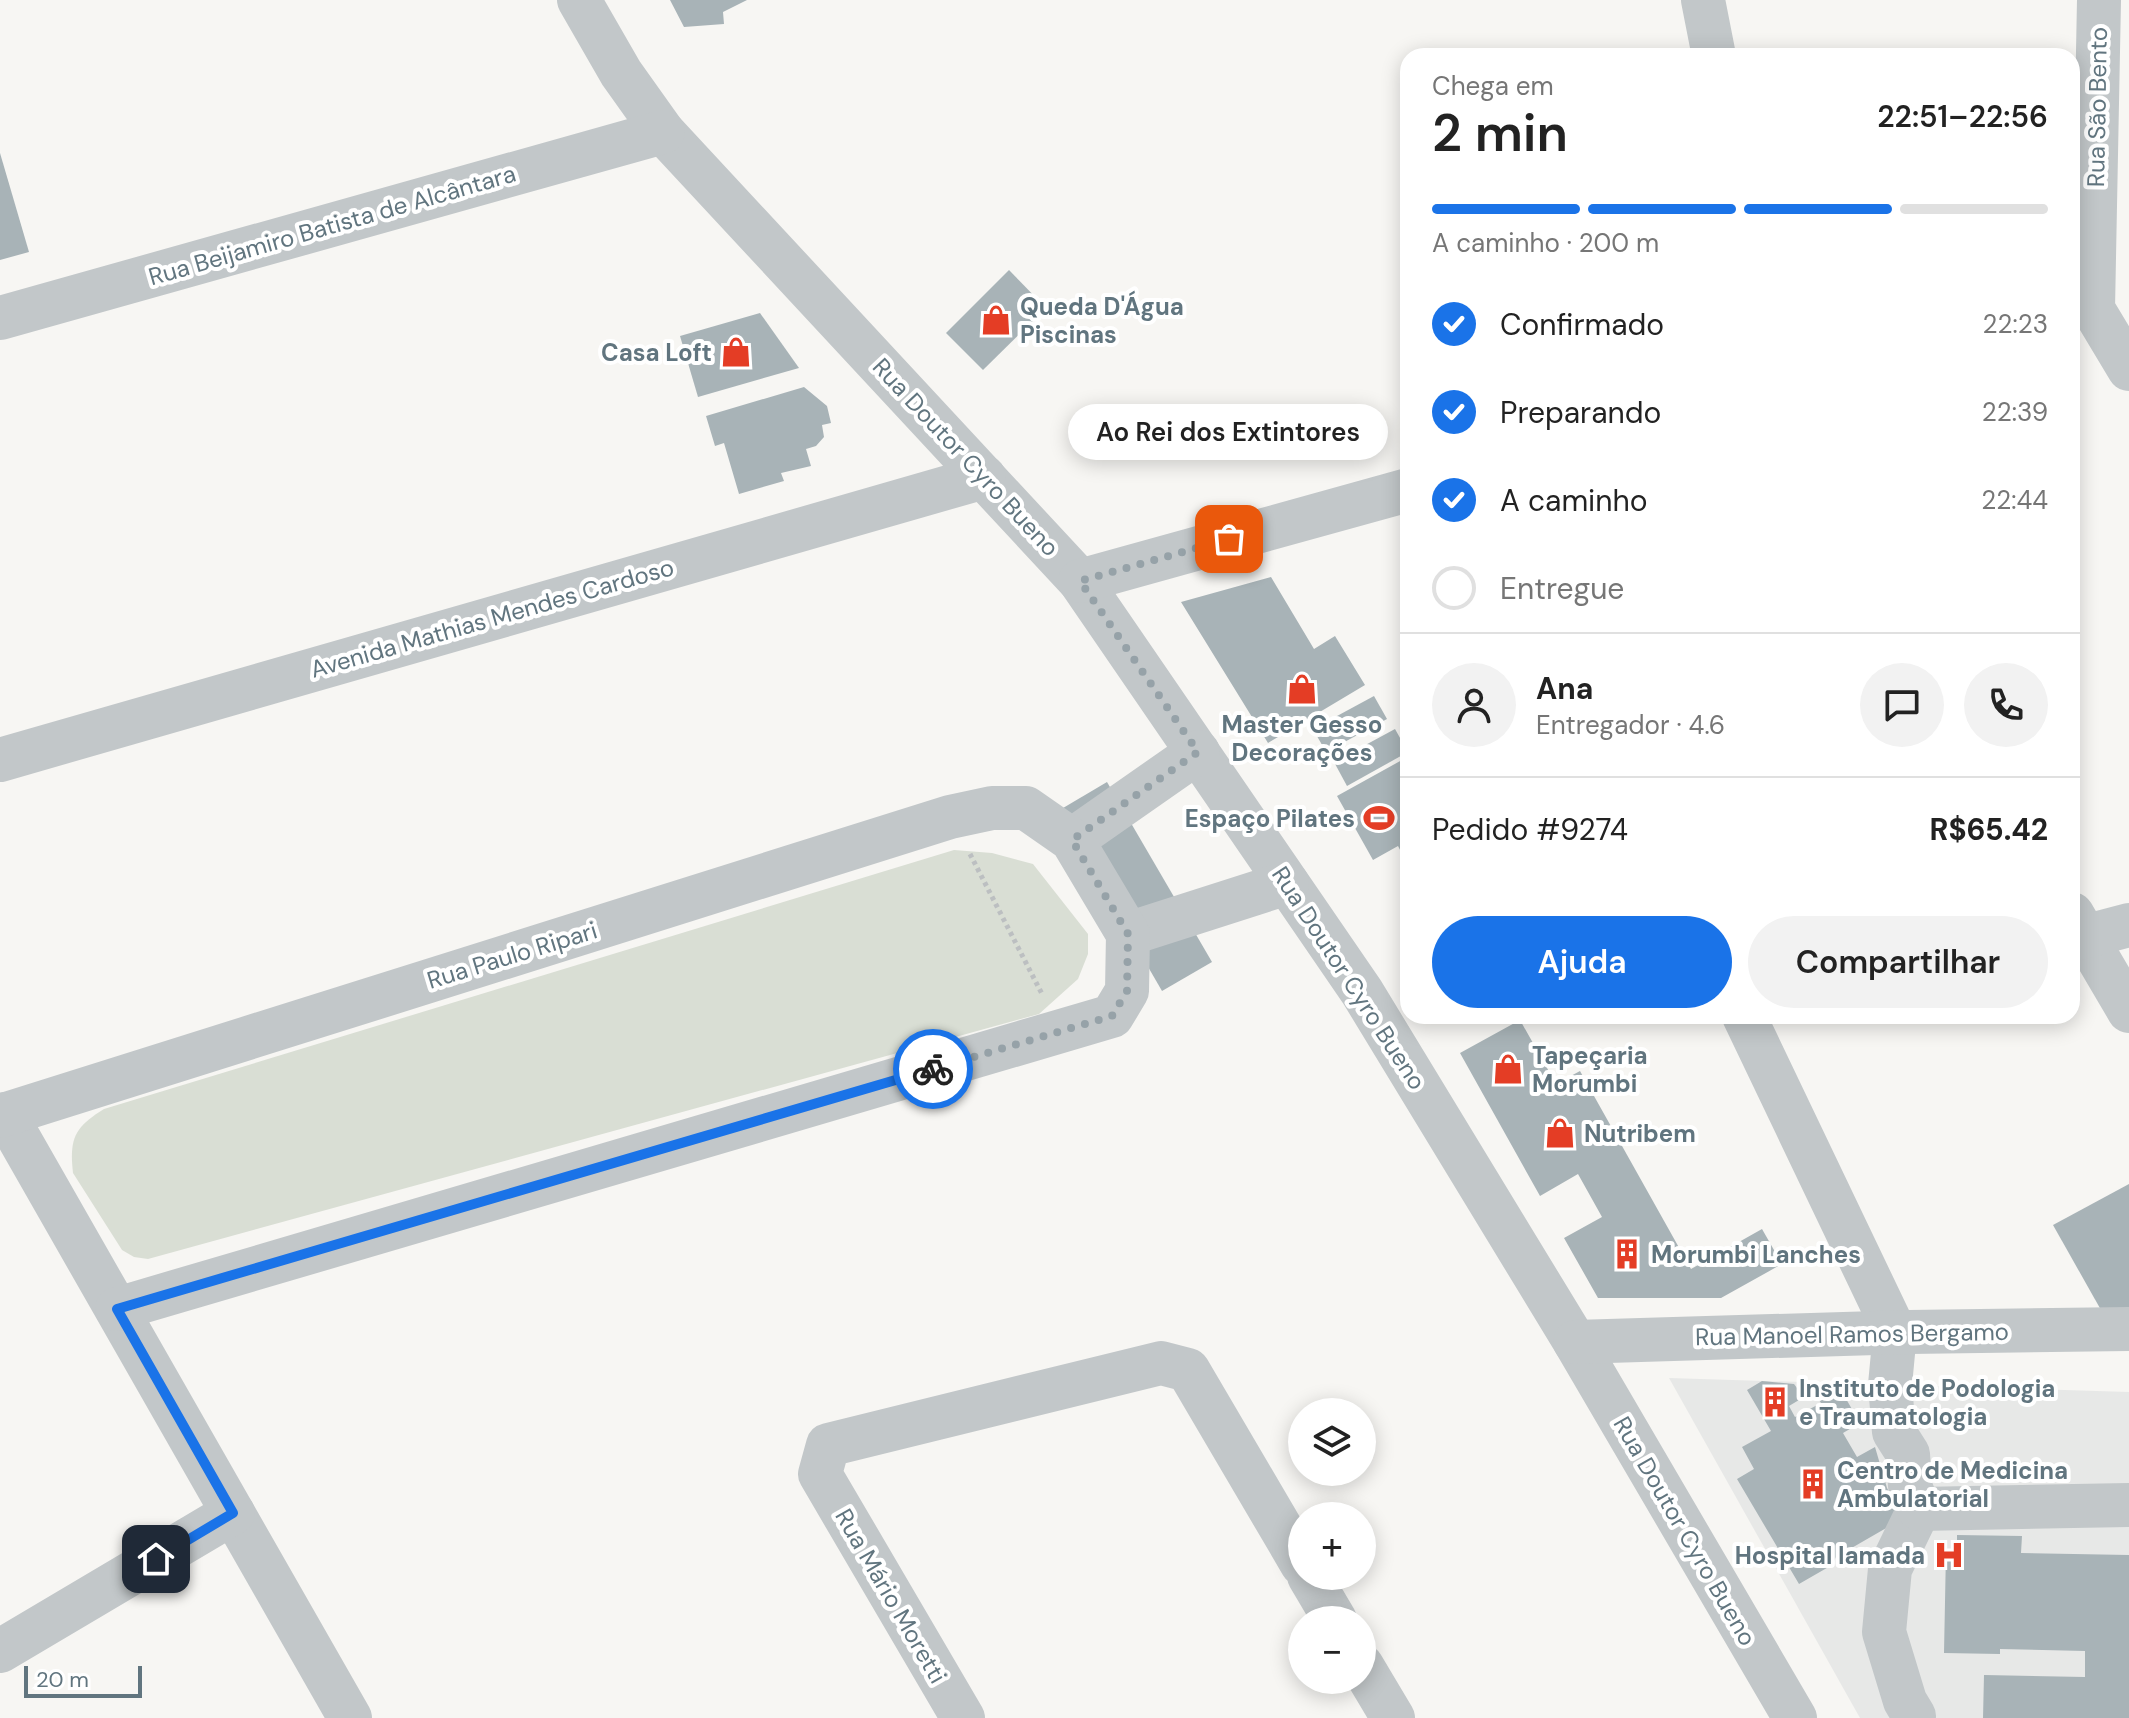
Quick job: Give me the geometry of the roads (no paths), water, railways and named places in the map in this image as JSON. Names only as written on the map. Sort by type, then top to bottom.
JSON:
[{"type":"street","name":"Rua Doutor Cyro Bueno","points":[[579,0],[621,73],[663,132],[1080,581],[1362,992],[1575,1342],[1795,1718]]},
{"type":"street","points":[[1703,0],[1712,48]]},
{"type":"street","name":"Rua São Bento","points":[[2098,308],[2099,0]]},
{"type":"street","name":"Rua Beijamiro Batista de Alcântara","points":[[0,318],[663,132]]},
{"type":"street","points":[[2098,308],[2129,369]]},
{"type":"street","name":"Avenida Mathias Mendes Cardoso","points":[[0,760],[984,477]]},
{"type":"street","points":[[1080,581],[1400,492]]},
{"type":"street","points":[[117,1309],[1112,1016],[1127,991],[1128,934],[1072,840],[1198,752]]},
{"type":"street","name":"Rua Paulo Ripari","points":[[2,1115],[950,817],[992,808],[1026,808],[1072,840]]},
{"type":"street","points":[[1128,934],[1287,883]]},
{"type":"street","points":[[2080,930],[2129,925]]},
{"type":"street","points":[[2080,936],[2129,1011]]},
{"type":"street","points":[[1762,1024],[1895,1332],[1890,1385],[1894,1432],[1908,1454],[1910,1486],[1919,1509],[1890,1569],[1884,1632],[1905,1701],[1914,1716],[1912,1718]]},
{"type":"street","points":[[2,1115],[117,1309],[350,1718]]},
{"type":"street","name":"Rua Manoel Ramos Bergamo","points":[[1575,1342],[1895,1332],[2129,1329]]},
{"type":"street","name":"Rua Mário Moretti","points":[[963,1718],[820,1474],[828,1445],[1161,1363],[1188,1370],[1288,1540]]},
{"type":"street","points":[[1919,1509],[2129,1505]]},
{"type":"street","points":[[0,1651],[233,1513]]},
{"type":"street","points":[[1376,1689],[1393,1718]]},
{"type":"place","name":"Queda D'Água Piscinas","points":[[996,320]]},
{"type":"place","name":"Casa Loft","points":[[736,352]]},
{"type":"place","name":"Ao Rei dos Extintores","points":[[1229,539]]},
{"type":"place","name":"Master Gesso Decorações","points":[[1302,689]]},
{"type":"place","name":"Espaço Pilates","points":[[1379,818]]},
{"type":"place","name":"Tapeçaria Morumbi","points":[[1508,1069]]},
{"type":"place","name":"Nutribem","points":[[1560,1133]]},
{"type":"place","name":"Morumbi Lanches","points":[[1627,1254]]},
{"type":"place","name":"Instituto de Podologia e Traumatologia","points":[[1775,1402]]},
{"type":"place","name":"Centro de Medicina Ambulatorial","points":[[1813,1484]]},
{"type":"place","name":"Hospital Iamada","points":[[1949,1555]]}]
